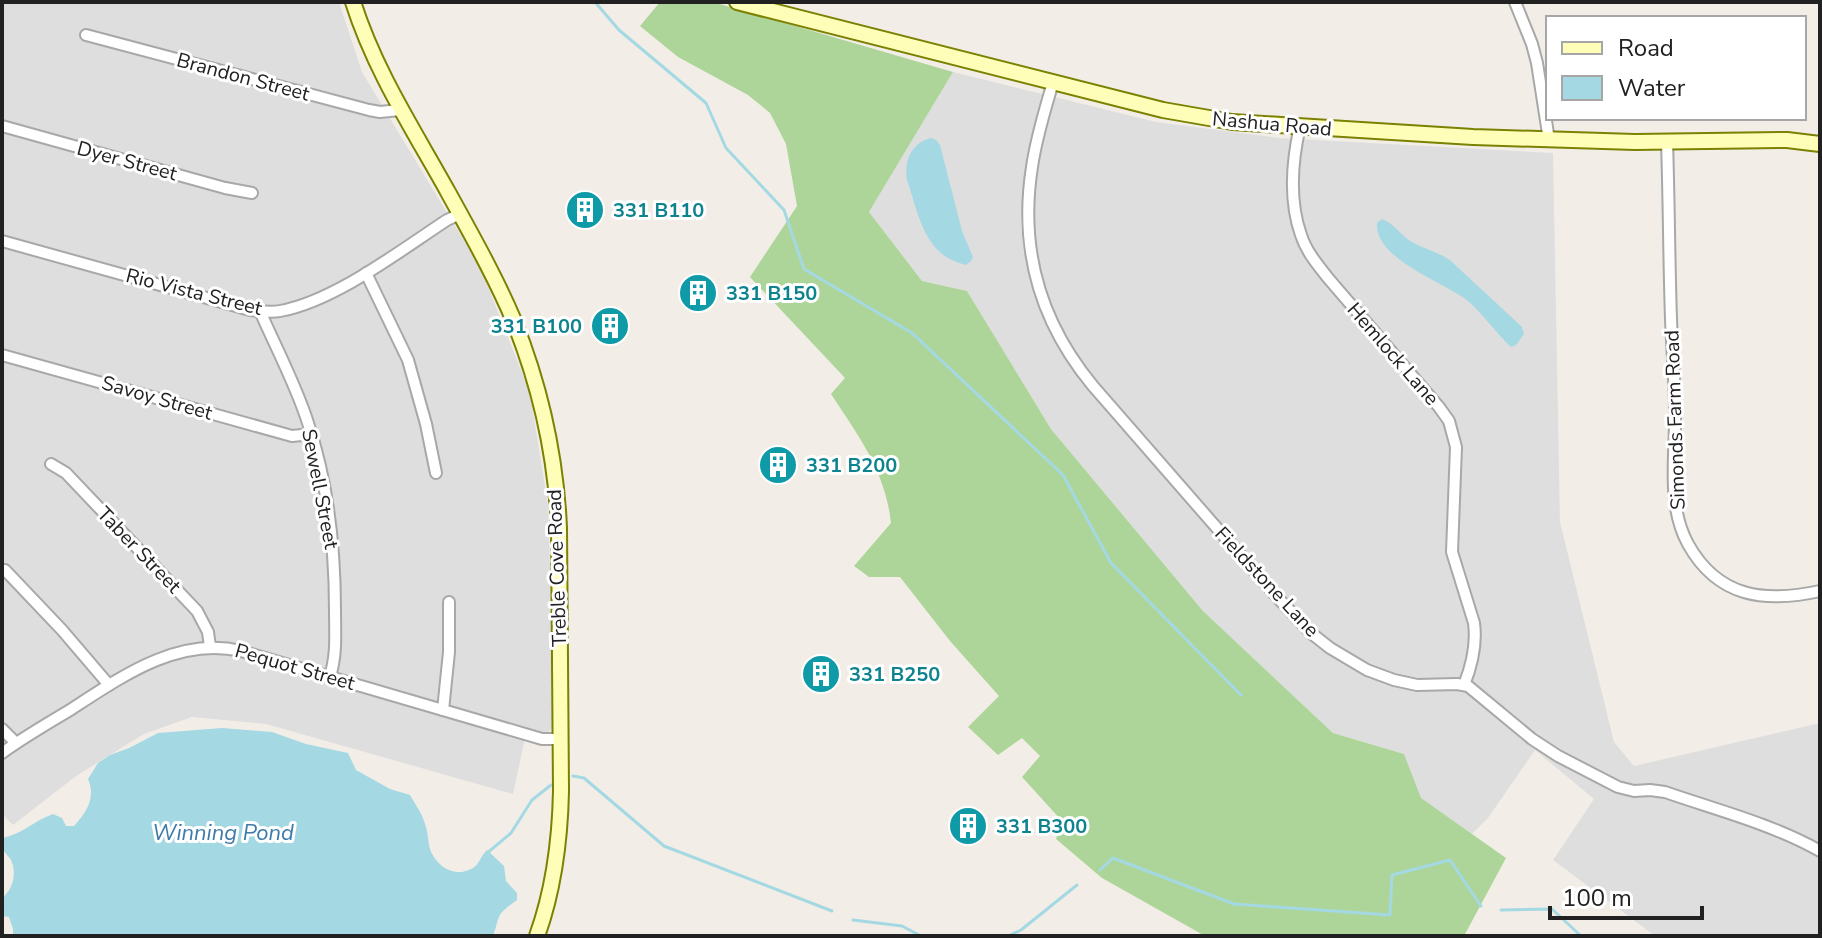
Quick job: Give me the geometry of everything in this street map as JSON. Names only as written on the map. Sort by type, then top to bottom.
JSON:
[{"type":"main road","name":"Treble Cove Road","points":[[353,2],[374,58],[400,110],[494,277],[521,340],[549,444],[559,528],[561,808],[558,849],[547,905],[537,936]]},
{"type":"main road","name":"Nashua Road","points":[[737,2],[1209,119],[1473,137],[1667,142],[1787,140],[1820,144]]},
{"type":"street","points":[[1515,2],[1537,63],[1549,140]]},
{"type":"street","name":"Brandon Street","points":[[86,35],[369,110],[400,110]]},
{"type":"street","name":"Fieldstone Lane","points":[[1053,82],[1032,163],[1028,221],[1041,296],[1071,357],[1093,386],[1311,633],[1347,659],[1385,677],[1417,685],[1464,685]]},
{"type":"street","name":"Dyer Street","points":[[2,126],[252,193]]},
{"type":"street","name":"Hemlock Lane","points":[[1300,126],[1294,150],[1294,200],[1295,215],[1304,243],[1328,278],[1439,407],[1449,421],[1455,439],[1452,552],[1476,633],[1464,685]]},
{"type":"street","name":"Simonds Farm Road","points":[[1667,142],[1675,412],[1674,484],[1682,532],[1702,564],[1717,578],[1750,595],[1789,597],[1820,591]]},
{"type":"street","name":"Rio Vista Street","points":[[2,241],[260,311],[279,311],[318,298],[366,273],[460,214]]},
{"type":"street","points":[[366,273],[408,360],[436,473]]},
{"type":"street","name":"Sewell Street","points":[[260,311],[312,434],[327,504],[334,567],[334,656],[330,676]]},
{"type":"street","name":"Savoy Street","points":[[2,355],[292,436],[312,434]]},
{"type":"street","name":"Taber Street","points":[[51,464],[66,473],[197,611],[206,625],[210,647]]},
{"type":"street","points":[[5,570],[109,685]]},
{"type":"street","points":[[443,710],[449,652],[449,602]]},
{"type":"street","name":"Pequot Street","points":[[2,753],[143,666],[189,649],[210,647],[241,651],[542,739],[561,739]]},
{"type":"street","points":[[1464,685],[1480,694],[1532,739],[1618,787],[1665,792],[1763,825],[1820,851]]},
{"type":"street","points":[[2,729],[16,743]]},
{"type":"shaded area","points":[[2,2],[339,2],[362,72],[481,269],[530,393],[548,505],[555,726],[544,736],[527,729],[513,794],[266,724],[192,717],[144,734],[76,776],[13,825],[2,814]]},
{"type":"shaded area","points":[[953,72],[1156,122],[1279,138],[1553,153],[1560,522],[1614,742],[1634,766],[1820,723],[1820,936],[1655,936],[1553,860],[1594,799],[1535,750],[1488,818],[1472,834],[1420,798],[1404,754],[1333,733],[1203,611],[1051,429],[967,291],[922,281],[869,212]]},
{"type":"green space","points":[[660,2],[713,2],[953,72],[869,212],[922,281],[967,291],[1051,429],[1203,611],[1333,733],[1404,754],[1421,798],[1506,858],[1464,936],[1205,936],[1102,878],[1056,839],[1062,821],[1022,777],[1040,756],[1022,738],[998,755],[968,727],[999,696],[950,641],[900,577],[869,577],[854,566],[891,523],[877,470],[831,394],[845,378],[750,277],[797,206],[786,144],[770,113],[748,95],[678,57],[640,26]]},
{"type":"water","points":[[931,138],[940,145],[962,231],[973,257],[966,265],[941,253],[932,243],[920,220],[907,180],[910,154],[918,144]]},
{"type":"water","points":[[1382,219],[1414,243],[1451,261],[1522,327],[1524,334],[1516,345],[1511,347],[1468,301],[1412,268],[1387,248],[1379,236],[1377,223]]},
{"type":"water","name":"Winning Pond","points":[[222,728],[272,732],[306,744],[348,753],[356,770],[390,789],[410,795],[424,820],[430,849],[446,869],[458,872],[471,869],[487,850],[504,866],[506,881],[517,893],[517,900],[500,915],[493,936],[13,936],[9,917],[2,916],[2,898],[9,891],[14,876],[11,860],[2,850],[2,838],[53,814],[62,818],[66,826],[74,826],[89,804],[91,792],[88,779],[98,763],[110,755],[158,733]]},
{"type":"waterway","points":[[595,2],[619,30],[706,103],[726,148],[784,210],[804,269],[912,333],[1063,475],[1111,563],[1241,695]]},
{"type":"waterway","points":[[573,776],[584,778],[664,846],[832,911]]},
{"type":"waterway","points":[[486,854],[511,833],[532,800],[551,785]]},
{"type":"waterway","points":[[1100,870],[1113,858],[1234,904],[1390,915],[1392,875],[1450,860],[1481,906]]},
{"type":"waterway","points":[[1008,936],[1021,930],[1077,885]]},
{"type":"waterway","points":[[1501,910],[1552,909],[1581,936]]},
{"type":"waterway","points":[[853,920],[902,926],[921,936]]},
{"type":"place","name":"331 B110","points":[[585,210]]},
{"type":"place","name":"331 B150","points":[[698,293]]},
{"type":"place","name":"331 B100","points":[[610,326]]},
{"type":"place","name":"331 B200","points":[[778,465]]},
{"type":"place","name":"331 B250","points":[[821,674]]},
{"type":"place","name":"331 B300","points":[[968,826]]}]
